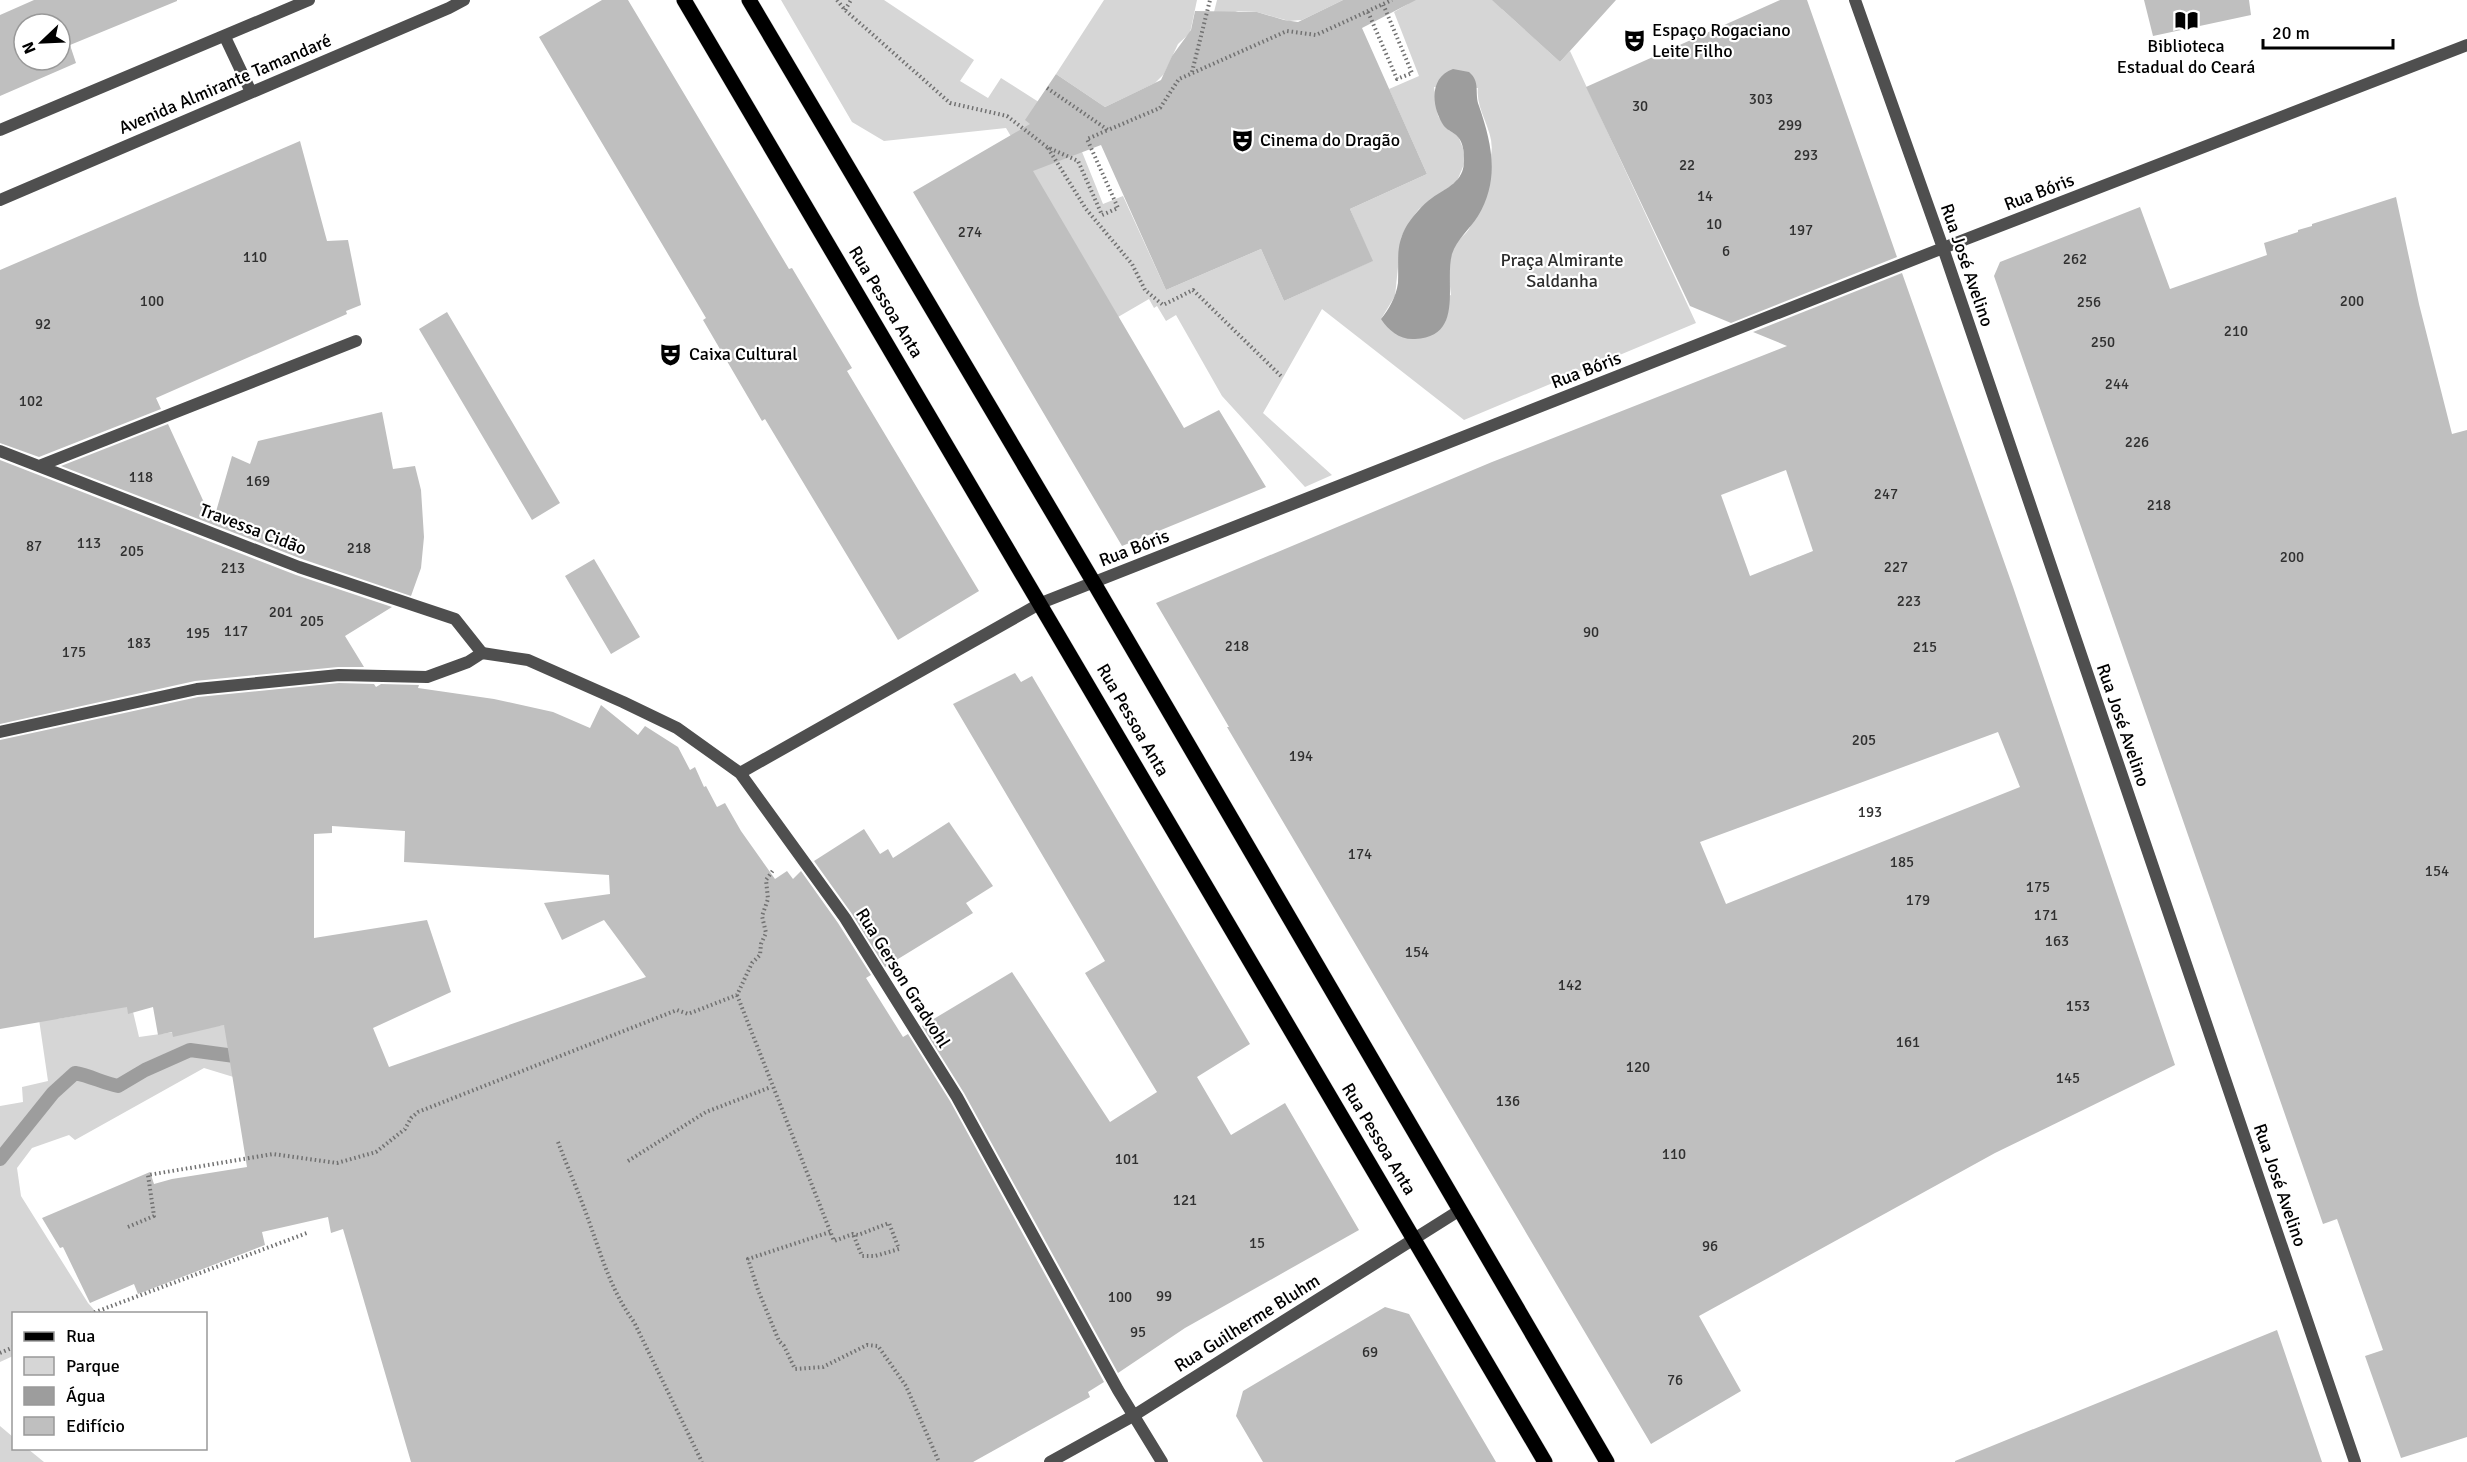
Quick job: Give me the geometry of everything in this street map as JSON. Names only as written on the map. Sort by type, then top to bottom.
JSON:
[{"type":"main road","name":"Rua Pessoa Anta","points":[[684,0],[1545,1462]]},
{"type":"main road","name":"Rua Pessoa Anta","points":[[749,0],[1094,583],[1607,1462]]},
{"type":"street","points":[[0,130],[309,0]]},
{"type":"street","name":"Avenida Almirante Tamandaré","points":[[0,200],[464,0]]},
{"type":"street","name":"Rua José Avelino","points":[[1855,0],[1943,248],[2355,1462]]},
{"type":"street","points":[[225,37],[251,92]]},
{"type":"street","name":"Rua Bóris","points":[[740,773],[1041,603],[1943,248],[2467,45]]},
{"type":"street","points":[[39,466],[356,341]]},
{"type":"street","name":"Travessa Cidão","points":[[0,451],[299,567],[454,620],[482,652]]},
{"type":"street","points":[[0,732],[197,689],[339,675],[427,676],[468,662],[482,652]]},
{"type":"street","name":"Rua Gerson Gradvohl","points":[[482,652],[528,660],[623,702],[677,728],[740,773],[792,848],[812,870],[845,918],[957,1097],[1133,1416],[1162,1462]]},
{"type":"street","name":"Rua Guilherme Bluhm","points":[[1050,1462],[1133,1416],[1460,1210]]},
{"type":"path","points":[[837,0],[845,10],[950,103],[1007,116],[1047,147],[1078,162],[1102,215],[1118,208],[1087,140],[1160,108],[1179,79],[1192,73],[1287,31],[1316,35],[1392,0]]},
{"type":"path","points":[[845,10],[851,0]]},
{"type":"path","points":[[1192,73],[1210,0]]},
{"type":"path","points":[[1368,12],[1397,79],[1412,73],[1383,4]]},
{"type":"path","points":[[1047,87],[1108,130]]},
{"type":"path","points":[[1047,147],[1086,209],[1132,264],[1145,290],[1163,304],[1193,290],[1283,378]]},
{"type":"path","points":[[128,1227],[154,1216],[148,1175],[273,1154],[337,1163],[361,1157],[376,1152],[405,1130],[411,1118],[418,1112],[677,1010],[688,1014],[737,995],[752,963],[760,955],[761,944],[766,933],[762,916],[768,899],[766,880],[792,848]]},
{"type":"path","points":[[737,995],[771,1087],[788,1121],[834,1241],[853,1234],[858,1235],[889,1223],[899,1249],[875,1256],[862,1256],[853,1234]]},
{"type":"path","points":[[628,1161],[706,1112],[771,1087]]},
{"type":"path","points":[[558,1142],[607,1277],[634,1322],[702,1462]]},
{"type":"path","points":[[830,1232],[748,1259],[779,1341],[784,1346],[795,1369],[823,1366],[867,1345],[878,1346],[906,1386],[939,1462]]},
{"type":"path","points":[[95,1312],[307,1233]]},
{"type":"green space","name":"Praça Almirante Saldanha","points":[[781,0],[884,0],[974,60],[960,81],[988,98],[1001,78],[1070,122],[1103,204],[1123,196],[1166,290],[1261,249],[1284,301],[1372,261],[1350,209],[1427,174],[1389,89],[1419,76],[1394,12],[1408,4],[1407,0],[1510,0],[1502,9],[1560,62],[1570,51],[1696,323],[1464,420],[1322,309],[1263,413],[1332,475],[1305,487],[1222,396],[1176,315],[1166,321],[1157,306],[1154,308],[1149,299],[1118,317],[1006,128],[884,141],[852,122]],"holes":[[[1434,87],[1478,88],[1479,105],[1491,138],[1491,155],[1488,173],[1470,227],[1452,251],[1449,270],[1451,295],[1381,319],[1395,296],[1401,238],[1407,225],[1419,209],[1457,181],[1465,162],[1458,136],[1446,128],[1438,116]]]},
{"type":"green space","points":[[1104,0],[1197,0],[1190,33],[1178,44],[1164,74],[1155,83],[1105,107],[1056,74]]},
{"type":"green space","points":[[1217,0],[1343,0],[1302,20],[1289,21],[1257,12],[1238,11],[1215,19],[1213,16]]},
{"type":"green space","points":[[125,978],[139,1037],[224,1025],[246,1053],[240,1079],[204,1068],[75,1140],[69,1135],[32,1148],[17,1168],[21,1196],[88,1303],[96,1312],[12,1312],[12,1356],[0,1362],[0,1106],[23,1102],[22,1087],[48,1081],[35,992],[57,1019],[91,1013],[85,983]]},
{"type":"green space","points":[[0,1426],[12,1436],[12,1450],[29,1450],[44,1462],[0,1462]]},
{"type":"water","points":[[1453,69],[1469,72],[1475,80],[1492,161],[1489,189],[1478,216],[1452,254],[1447,319],[1441,329],[1431,336],[1415,339],[1404,338],[1395,334],[1381,319],[1392,302],[1397,288],[1399,247],[1403,233],[1415,214],[1432,198],[1454,183],[1464,167],[1461,142],[1444,126],[1435,102],[1436,86],[1445,73]]},
{"type":"building","points":[[34,0],[177,0],[72,44],[72,12],[12,12],[12,72],[55,72],[0,96],[0,15]]},
{"type":"building","points":[[602,0],[628,0],[789,269],[792,268],[852,368],[847,371],[979,591],[898,640],[765,419],[762,421],[703,320],[706,318],[539,37]]},
{"type":"building","points":[[1343,0],[1416,0],[1362,28],[1427,174],[1350,209],[1373,261],[1284,301],[1261,249],[1166,290],[1101,145],[1033,171],[1184,428],[1219,410],[1266,487],[1122,546],[913,192],[1030,124],[1025,120],[1056,74],[1105,107],[1161,80],[1172,56],[1191,30],[1195,11],[1257,12],[1298,22]]},
{"type":"building","points":[[1492,0],[1616,0],[1560,62]]},
{"type":"building","points":[[1780,0],[1807,0],[1897,257],[1731,323],[1690,306],[1586,87]]},
{"type":"building","name":"Biblioteca Estadual do Ceará","points":[[2144,0],[2249,0],[2251,15],[2153,36]]},
{"type":"building","points":[[72,51],[76,63],[72,65]]},
{"type":"building","points":[[300,141],[327,241],[348,240],[361,305],[346,311],[347,314],[156,398],[161,409],[39,457],[0,443],[0,270]]},
{"type":"building","points":[[2396,197],[2419,304],[2452,434],[2467,430],[2467,1437],[2401,1458],[2365,1356],[2383,1350],[2337,1219],[2323,1224],[1994,276],[2000,262],[2140,207],[2170,289],[2267,255],[2264,243],[2298,232],[2312,224]]},
{"type":"building","points":[[1902,273],[2013,587],[2175,1065],[1995,1153],[1699,1316],[1741,1391],[1651,1444],[1156,603],[1492,462],[1787,346],[1753,332]],"holes":[[[1786,470],[1813,551],[1750,576],[1721,495]],[[1998,732],[2020,787],[1726,904],[1700,842]]]},
{"type":"building","points":[[447,312],[560,503],[532,520],[419,329]]},
{"type":"building","points":[[382,412],[393,469],[415,466],[421,490],[424,537],[421,568],[411,596],[302,559],[61,466],[168,424],[213,522],[232,456],[250,464],[258,441]]},
{"type":"building","points":[[0,460],[296,575],[392,607],[345,636],[364,667],[338,667],[195,681],[0,724]]},
{"type":"building","points":[[594,559],[640,637],[611,654],[565,576]]},
{"type":"building","points":[[1015,673],[1021,682],[1032,676],[1250,1044],[1197,1077],[1231,1135],[1285,1103],[1359,1230],[1185,1328],[1118,1373],[964,1093],[922,1026],[1012,972],[1110,1122],[1157,1092],[1085,973],[1105,961],[953,704]]},
{"type":"building","points":[[339,683],[374,684],[376,687],[381,684],[419,685],[418,688],[494,699],[553,712],[590,728],[601,705],[638,735],[645,726],[678,747],[690,770],[695,767],[717,807],[725,803],[741,831],[775,879],[787,871],[793,879],[801,871],[838,923],[871,975],[866,978],[903,1037],[908,1034],[950,1101],[1104,1382],[1088,1392],[1090,1397],[973,1462],[411,1462],[343,1229],[331,1233],[328,1217],[262,1232],[265,1245],[138,1294],[134,1284],[90,1303],[63,1247],[60,1248],[42,1218],[150,1172],[154,1184],[247,1167],[224,1025],[173,1037],[172,1032],[158,1035],[153,1007],[128,1014],[127,1007],[0,1029],[0,740],[198,697]],"holes":[[[332,826],[405,831],[404,862],[609,875],[610,894],[544,903],[562,940],[604,920],[646,977],[389,1067],[373,1028],[451,992],[427,920],[314,938],[314,834],[332,833]]]},
{"type":"building","points":[[949,822],[993,886],[966,903],[973,913],[885,967],[852,914],[814,861],[864,829],[880,854],[888,849],[893,858]]},
{"type":"building","points":[[1385,1307],[1409,1314],[1496,1462],[1263,1462],[1236,1416],[1243,1391]]},
{"type":"building","points":[[2277,1330],[2322,1462],[1955,1462],[1955,1461]]},
{"type":"waterway","points":[[0,1159],[53,1093],[75,1073],[118,1086],[145,1070],[190,1050],[242,1057]]},
{"type":"place","name":"Biblioteca Estadual do Ceará","points":[[2186,20]]},
{"type":"place","name":"Espaço Rogaciano Leite Filho","points":[[1634,40]]},
{"type":"place","name":"Cinema do Dragão","points":[[1242,140]]},
{"type":"place","name":"Caixa Cultural","points":[[671,354]]}]
